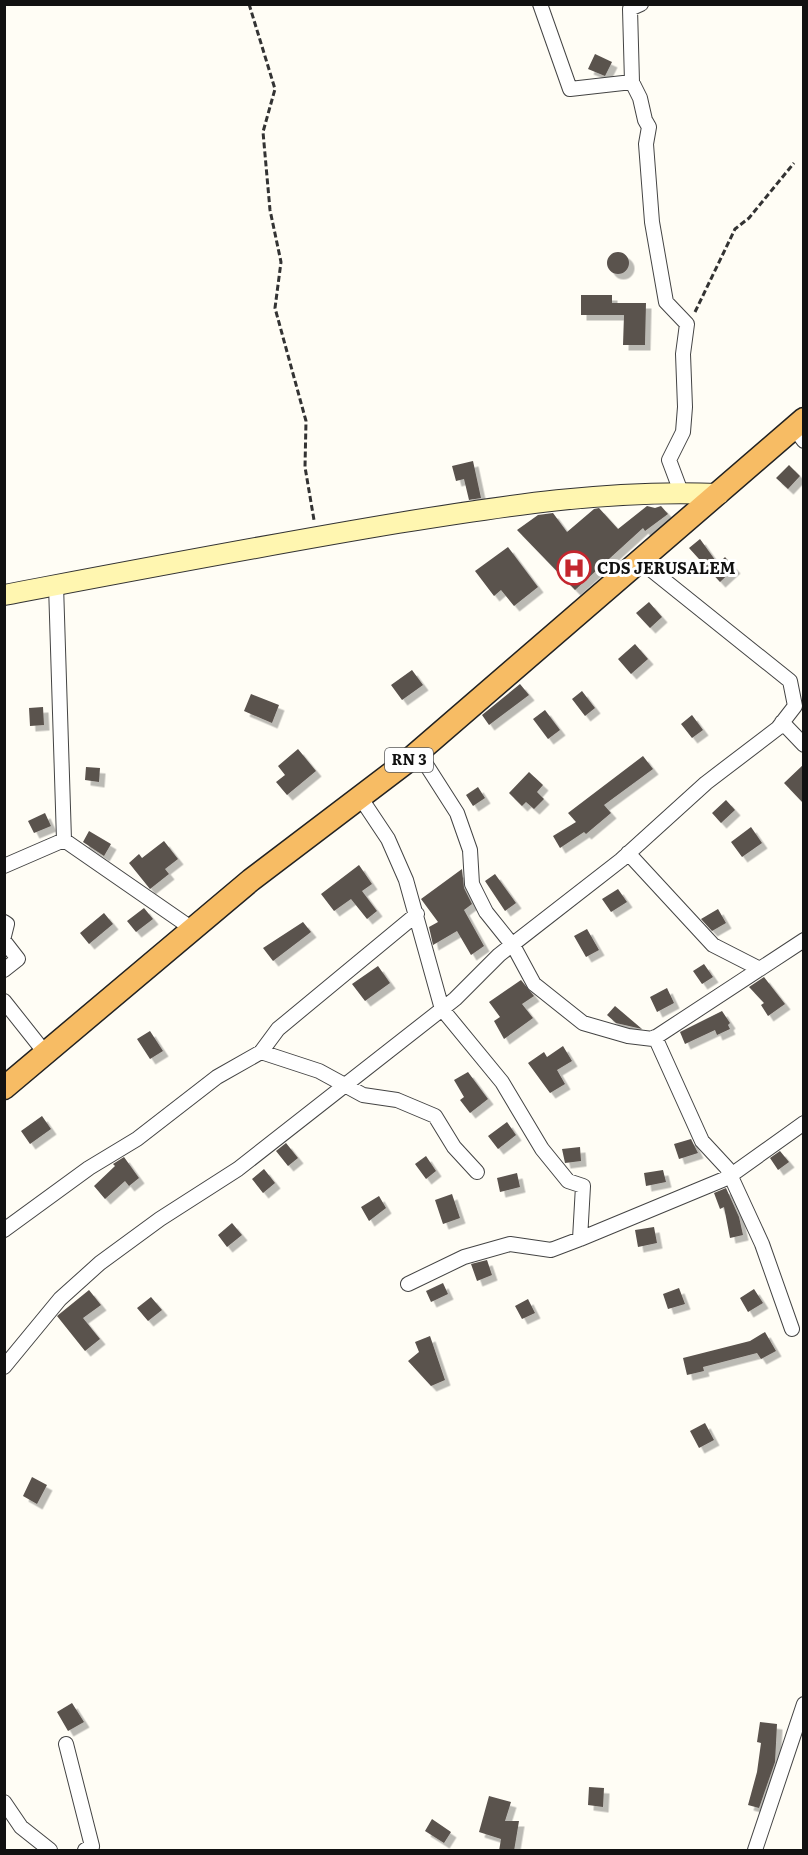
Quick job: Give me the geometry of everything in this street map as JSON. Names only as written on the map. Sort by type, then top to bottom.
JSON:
[{"type":"highway","name":"RN 3","points":[[4,1088],[251,880],[418,752],[639,560],[800,430]]},
{"type":"main road","points":[[4,595],[316,537],[475,511],[600,496],[681,492],[718,494]]},
{"type":"street","points":[[540,4],[570,89],[632,82]]},
{"type":"street","points":[[634,6],[632,82],[640,98],[645,120],[650,127],[646,144],[651,222],[666,302],[687,324],[683,354],[685,407],[683,432],[669,460],[681,492]]},
{"type":"street","points":[[4,1367],[60,1299],[100,1263],[160,1219],[238,1169],[442,1009],[499,955],[514,947],[628,853],[706,783],[782,722],[795,706],[798,690],[790,681],[639,560]]},
{"type":"street","points":[[56,585],[64,840]]},
{"type":"street","points":[[782,722],[804,745]]},
{"type":"street","points":[[418,752],[457,813],[470,850],[472,884],[486,912],[514,947],[534,984],[583,1023],[628,1036],[655,1037],[804,940]]},
{"type":"street","points":[[360,796],[388,839],[417,914],[442,1009],[502,1082],[542,1149],[568,1181],[583,1186],[580,1239]]},
{"type":"street","points":[[4,866],[64,840]]},
{"type":"street","points":[[64,840],[194,930]]},
{"type":"street","points":[[628,853],[713,945],[760,969]]},
{"type":"street","points":[[4,1230],[89,1168],[137,1139],[218,1077],[261,1052],[278,1029],[417,914]]},
{"type":"street","points":[[4,922],[7,924],[4,936]]},
{"type":"street","points":[[4,941],[18,959],[4,970]]},
{"type":"street","points":[[4,1001],[46,1054]]},
{"type":"street","points":[[655,1037],[702,1141],[727,1168],[762,1244],[792,1329]]},
{"type":"street","points":[[261,1052],[288,1058],[319,1071],[342,1086],[363,1095],[397,1100],[435,1116],[454,1147],[477,1172]]},
{"type":"street","points":[[408,1284],[464,1257],[510,1244],[551,1250],[580,1239],[730,1176],[804,1123]]},
{"type":"street","points":[[755,1851],[804,1704]]},
{"type":"street","points":[[66,1744],[92,1846],[85,1851]]},
{"type":"street","points":[[4,1802],[21,1827],[50,1851]]},
{"type":"path","points":[[249,4],[275,89],[264,132],[270,210],[281,262],[276,308],[306,421],[305,467],[316,537]]},
{"type":"path","points":[[687,324],[699,306],[735,229],[749,218],[794,163]]},
{"type":"building","points":[[595,54],[612,62],[605,76],[588,69]]},
{"type":"building","points":[[618,252],[626,255],[629,263],[626,271],[618,274],[610,271],[607,263],[610,255]]},
{"type":"building","points":[[581,295],[612,295],[612,303],[646,303],[645,345],[623,345],[624,315],[581,315]]},
{"type":"building","points":[[473,461],[481,498],[469,500],[464,479],[456,481],[452,466]]},
{"type":"building","points":[[789,465],[800,476],[788,489],[776,478]]},
{"type":"building","points":[[647,506],[655,508],[661,506],[668,514],[645,531],[643,528],[575,590],[517,530],[538,515],[553,513],[567,532],[594,509],[599,508],[618,529]]},
{"type":"building","points":[[700,539],[718,564],[725,557],[735,568],[720,582],[689,548]]},
{"type":"building","points":[[508,547],[538,587],[514,606],[501,590],[494,596],[475,571]]},
{"type":"building","points":[[649,602],[662,617],[650,628],[636,613]]},
{"type":"building","points":[[635,644],[648,659],[631,674],[618,659]]},
{"type":"building","points":[[412,670],[423,685],[402,700],[391,685]]},
{"type":"building","points":[[520,684],[529,695],[489,725],[482,715]]},
{"type":"building","points":[[582,691],[595,708],[585,716],[572,699]]},
{"type":"building","points":[[251,694],[279,705],[272,723],[244,711]]},
{"type":"building","points":[[43,707],[44,725],[30,726],[29,708]]},
{"type":"building","points":[[545,710],[560,730],[548,739],[533,719]]},
{"type":"building","points":[[692,715],[703,730],[692,738],[681,724]]},
{"type":"building","points":[[298,749],[316,771],[287,795],[276,782],[285,775],[278,766]]},
{"type":"building","points":[[643,756],[653,769],[604,805],[611,813],[586,834],[584,832],[560,848],[553,836],[576,822],[568,813]]},
{"type":"building","points":[[804,764],[804,804],[784,783]]},
{"type":"building","points":[[86,767],[100,768],[99,782],[85,780]]},
{"type":"building","points":[[529,772],[543,785],[537,792],[544,799],[534,809],[526,802],[522,806],[509,793]]},
{"type":"building","points":[[478,787],[485,798],[473,806],[466,795]]},
{"type":"building","points":[[726,800],[735,810],[721,823],[712,813]]},
{"type":"building","points":[[45,813],[51,826],[34,833],[28,821]]},
{"type":"building","points":[[751,827],[762,843],[742,857],[731,842]]},
{"type":"building","points":[[89,831],[111,844],[104,856],[83,842]]},
{"type":"building","points":[[164,841],[178,859],[165,869],[169,874],[150,889],[129,863],[139,854],[142,858]]},
{"type":"building","points":[[359,865],[372,884],[362,891],[377,911],[367,919],[351,899],[334,911],[321,894]]},
{"type":"building","points":[[462,869],[464,888],[472,904],[464,910],[484,946],[471,955],[457,931],[433,945],[429,927],[438,922],[421,899]]},
{"type":"building","points":[[495,874],[516,903],[505,911],[485,881]]},
{"type":"building","points":[[618,889],[627,902],[611,912],[602,899]]},
{"type":"building","points":[[144,908],[153,919],[136,932],[127,921]]},
{"type":"building","points":[[718,909],[726,923],[712,931],[701,919]]},
{"type":"building","points":[[104,913],[113,924],[89,944],[80,933]]},
{"type":"building","points":[[303,922],[311,932],[273,961],[263,948]]},
{"type":"building","points":[[587,929],[599,950],[586,957],[574,936]]},
{"type":"building","points":[[704,964],[713,977],[702,984],[693,971]]},
{"type":"building","points":[[378,966],[390,983],[365,1001],[352,984]]},
{"type":"building","points":[[764,977],[785,1004],[768,1016],[761,1005],[764,1003],[749,987]]},
{"type":"building","points":[[521,980],[534,996],[522,1004],[533,1018],[504,1039],[494,1021],[500,1017],[489,1002]]},
{"type":"building","points":[[667,988],[674,1003],[657,1012],[650,997]]},
{"type":"building","points":[[615,1006],[642,1029],[616,1023],[607,1015]]},
{"type":"building","points":[[722,1011],[730,1023],[728,1025],[730,1029],[717,1035],[715,1030],[685,1044],[680,1032]]},
{"type":"building","points":[[150,1031],[163,1051],[150,1059],[137,1039]]},
{"type":"building","points":[[563,1046],[572,1061],[557,1070],[565,1084],[550,1093],[528,1063],[544,1052],[547,1057]]},
{"type":"building","points":[[468,1072],[488,1099],[470,1113],[460,1100],[464,1097],[454,1080]]},
{"type":"building","points":[[42,1116],[51,1129],[30,1144],[21,1131]]},
{"type":"building","points":[[507,1122],[516,1135],[498,1149],[488,1136]]},
{"type":"building","points":[[691,1139],[698,1153],[679,1159],[674,1144]]},
{"type":"building","points":[[286,1143],[298,1158],[288,1166],[276,1151]]},
{"type":"building","points":[[580,1147],[581,1161],[565,1163],[562,1149]]},
{"type":"building","points":[[780,1151],[789,1162],[778,1170],[770,1158]]},
{"type":"building","points":[[426,1156],[436,1171],[426,1179],[415,1164]]},
{"type":"building","points":[[124,1157],[139,1178],[129,1186],[125,1181],[105,1199],[94,1186],[115,1166],[113,1164]]},
{"type":"building","points":[[264,1169],[275,1183],[263,1193],[252,1179]]},
{"type":"building","points":[[663,1170],[666,1182],[646,1186],[644,1173]]},
{"type":"building","points":[[517,1173],[520,1187],[500,1192],[497,1178]]},
{"type":"building","points":[[726,1188],[739,1217],[743,1235],[730,1238],[724,1207],[720,1209],[714,1193]]},
{"type":"building","points":[[452,1194],[460,1218],[443,1224],[435,1200]]},
{"type":"building","points":[[379,1196],[386,1208],[369,1221],[361,1207]]},
{"type":"building","points":[[232,1223],[242,1235],[227,1247],[218,1235]]},
{"type":"building","points":[[654,1227],[657,1243],[638,1247],[635,1230]]},
{"type":"building","points":[[487,1260],[492,1275],[477,1281],[471,1264]]},
{"type":"building","points":[[443,1283],[448,1294],[431,1302],[426,1291]]},
{"type":"building","points":[[679,1288],[685,1304],[668,1309],[663,1294]]},
{"type":"building","points":[[754,1289],[763,1303],[748,1312],[740,1298]]},
{"type":"building","points":[[89,1290],[101,1305],[83,1318],[100,1339],[85,1351],[57,1316]]},
{"type":"building","points":[[151,1297],[162,1310],[148,1321],[137,1308]]},
{"type":"building","points":[[528,1299],[535,1313],[522,1319],[515,1306]]},
{"type":"building","points":[[765,1332],[776,1351],[761,1359],[757,1353],[703,1367],[704,1371],[687,1375],[683,1358],[750,1341]]},
{"type":"building","points":[[430,1336],[445,1380],[431,1386],[408,1361],[419,1352],[415,1342]]},
{"type":"building","points":[[705,1423],[714,1440],[699,1448],[690,1431]]},
{"type":"building","points":[[32,1477],[47,1485],[37,1504],[23,1496]]},
{"type":"building","points":[[72,1703],[84,1722],[68,1731],[57,1712]]},
{"type":"building","points":[[760,1722],[777,1724],[775,1762],[759,1808],[748,1805],[757,1772],[761,1743],[757,1742]]},
{"type":"building","points":[[589,1787],[604,1788],[603,1807],[588,1805]]},
{"type":"building","points":[[489,1796],[511,1802],[505,1821],[519,1821],[514,1851],[499,1851],[501,1839],[479,1832]]},
{"type":"building","points":[[432,1819],[451,1832],[444,1843],[425,1831]]},
{"type":"place","name":"CDS JERUSALEM","points":[[574,568]]}]
